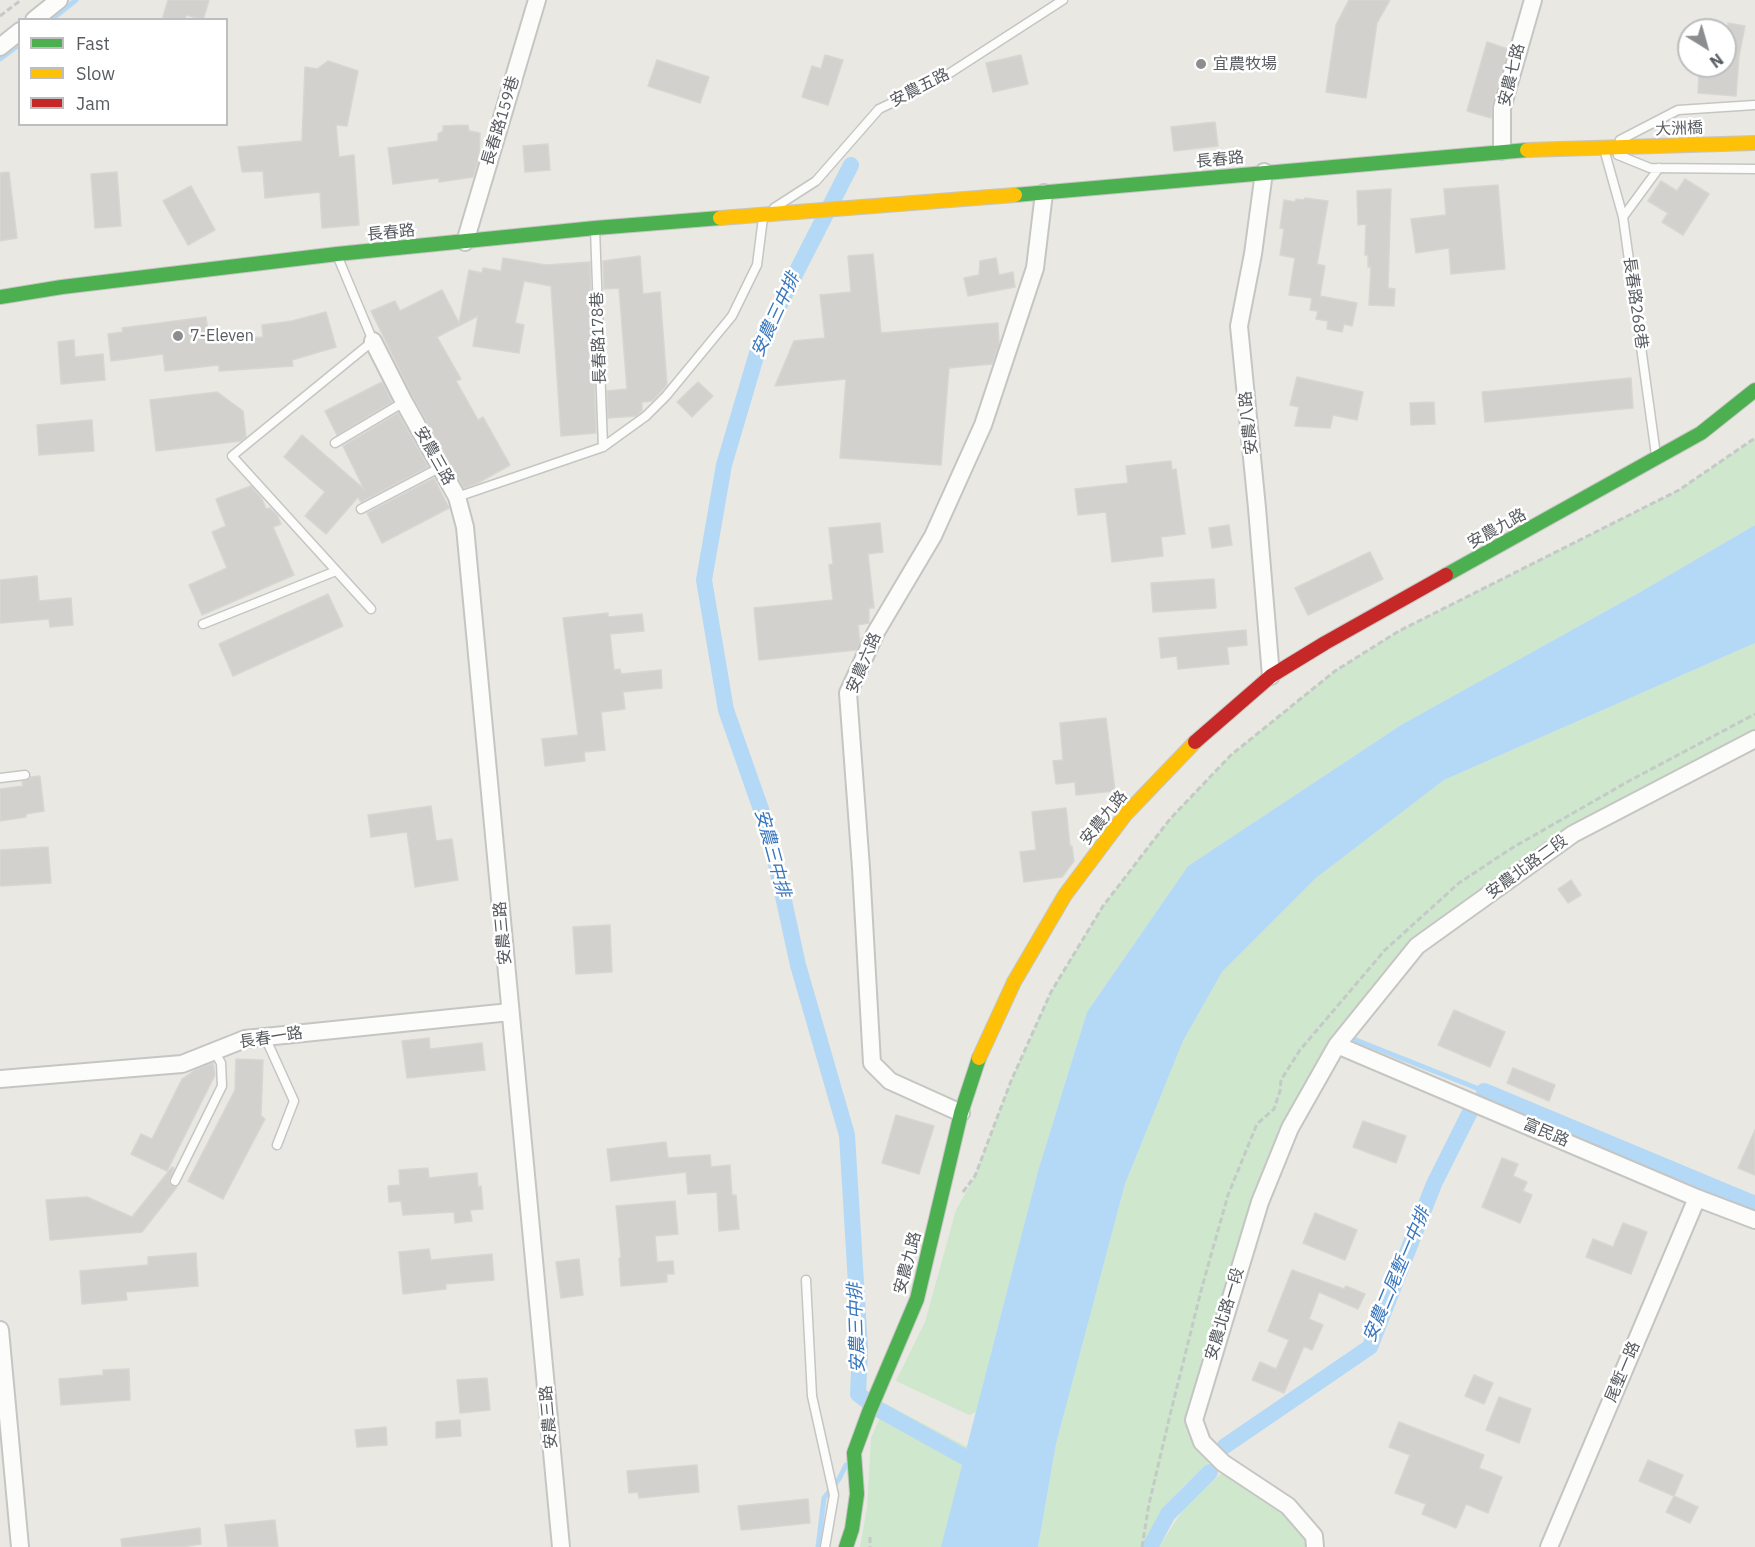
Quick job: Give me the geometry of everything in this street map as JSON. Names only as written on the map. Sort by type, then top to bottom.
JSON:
[{"type":"street","points":[[36,18],[59,0]]},
{"type":"street","name":"長春路159巷","points":[[465,242],[537,0]]},
{"type":"street","name":"安農七路","points":[[1502,151],[1502,108],[1533,0]]},
{"type":"street","points":[[0,47],[18,33]]},
{"type":"street","name":"大洲橋","points":[[1604,149],[1755,143]]},
{"type":"street","name":"長春路","points":[[0,297],[62,286],[337,254],[595,228],[1044,193],[1502,151],[1604,149]]},
{"type":"street","name":"安農八路","points":[[1264,172],[1253,254],[1239,326],[1271,676]]},
{"type":"street","name":"安農六路","points":[[961,1113],[890,1081],[872,1063],[848,693],[876,632],[933,536],[983,425],[1035,268],[1044,193]]},
{"type":"street","name":"安農三路","points":[[373,341],[457,497],[465,527],[561,1547]]},
{"type":"street","name":"安農九路","points":[[846,1547],[852,1528],[857,1494],[854,1453],[917,1299],[961,1113],[976,1065],[1014,982],[1065,895],[1125,815],[1193,744],[1271,676],[1325,643],[1701,433],[1755,390]]},
{"type":"street","name":"安農北路二段","points":[[1337,1045],[1417,946],[1573,834],[1755,739]]},
{"type":"street","name":"長春一路","points":[[0,1079],[182,1064],[245,1038],[510,1012]]},
{"type":"street","name":"富民路","points":[[1337,1045],[1697,1198],[1755,1220]]},
{"type":"street","name":"安農北路一段","points":[[1315,1547],[1314,1536],[1288,1506],[1223,1463],[1202,1442],[1194,1420],[1260,1202],[1290,1128],[1337,1045]]},
{"type":"street","name":"尾塹一路","points":[[1549,1547],[1697,1198]]},
{"type":"street","points":[[0,1330],[20,1547]]},
{"type":"lane","name":"安農五路","points":[[764,214],[816,181],[879,109],[936,82],[1063,0]]},
{"type":"lane","points":[[1604,149],[1677,110],[1755,105]]},
{"type":"lane","points":[[1604,149],[1650,168],[1755,169]]},
{"type":"lane","name":"長春路268巷","points":[[1604,149],[1623,216],[1656,459]]},
{"type":"lane","points":[[1623,216],[1659,168]]},
{"type":"lane","points":[[457,497],[603,447],[646,416],[666,396],[732,316],[757,265],[764,214]]},
{"type":"lane","name":"長春路178巷","points":[[595,228],[603,447]]},
{"type":"lane","points":[[337,254],[373,341],[232,456],[371,609]]},
{"type":"lane","points":[[335,443],[404,402]]},
{"type":"lane","points":[[361,509],[441,467]]},
{"type":"lane","points":[[203,624],[336,571]]},
{"type":"lane","points":[[0,778],[25,775]]},
{"type":"lane","points":[[265,1036],[294,1101],[277,1145]]},
{"type":"lane","points":[[175,1181],[222,1086],[221,1063],[214,1050]]},
{"type":"lane","points":[[806,1280],[812,1396],[834,1495],[825,1547]]},
{"type":"path","points":[[0,16],[21,0]]},
{"type":"path","points":[[962,1192],[975,1176],[1011,1081],[1051,992],[1103,906],[1170,819],[1231,755],[1335,671],[1399,631],[1679,490],[1755,438]]},
{"type":"green space","points":[[1755,438],[1755,525],[1642,591],[1401,725],[1188,866],[1087,1012],[1038,1171],[976,1412],[969,1415],[896,1381],[925,1322],[956,1210],[975,1176],[1011,1081],[1051,992],[1103,906],[1170,819],[1231,755],[1335,671],[1399,631],[1679,490]]},
{"type":"green space","points":[[1755,643],[1755,739],[1573,834],[1417,946],[1337,1045],[1290,1128],[1194,1420],[1216,1456],[1180,1490],[1151,1529],[1143,1547],[1038,1547],[1056,1444],[1125,1184],[1183,1041],[1222,972],[1316,878],[1444,780]]},
{"type":"green space","points":[[886,1404],[967,1447],[942,1547],[860,1547],[867,1508],[871,1438]]},
{"type":"green space","points":[[1229,1467],[1288,1506],[1315,1547],[1159,1547],[1188,1502]]},
{"type":"water","points":[[1755,525],[1755,643],[1444,780],[1316,878],[1222,972],[1183,1041],[1125,1184],[1056,1444],[1038,1547],[941,1547],[1038,1171],[1087,1012],[1188,866],[1401,725],[1642,591]]},
{"type":"building","points":[[168,0],[209,0],[204,18],[186,15],[185,18],[163,18]]},
{"type":"building","points":[[1349,0],[1390,0],[1377,23],[1366,98],[1326,92],[1336,25]]},
{"type":"building","points":[[1737,25],[1745,26],[1739,56],[1736,96],[1698,93],[1699,78],[1737,78]]},
{"type":"building","points":[[1487,42],[1508,49],[1492,105],[1491,118],[1467,111]]},
{"type":"building","points":[[825,55],[843,60],[828,105],[802,97],[812,66],[821,69]]},
{"type":"building","points":[[1021,55],[1028,84],[993,92],[986,63]]},
{"type":"building","points":[[657,60],[709,77],[700,103],[648,86]]},
{"type":"building","points":[[328,61],[358,71],[347,126],[336,125],[339,157],[354,155],[359,225],[322,228],[320,192],[265,198],[263,171],[242,172],[238,147],[302,141],[305,67],[317,69]]},
{"type":"building","points":[[1215,122],[1218,146],[1174,151],[1171,127]]},
{"type":"building","points":[[468,125],[469,131],[480,133],[479,157],[473,177],[439,182],[439,178],[393,184],[388,148],[438,141],[438,134],[443,131],[443,126]]},
{"type":"building","points":[[548,144],[550,170],[525,172],[523,146]]},
{"type":"building","points":[[9,172],[17,238],[0,241],[0,173]]},
{"type":"building","points":[[117,172],[121,226],[95,228],[91,174]]},
{"type":"building","points":[[1685,179],[1709,194],[1683,235],[1662,222],[1668,213],[1648,201],[1661,181],[1677,191]]},
{"type":"building","points":[[1498,185],[1505,269],[1451,274],[1449,248],[1416,253],[1411,219],[1446,215],[1444,189]]},
{"type":"building","points":[[191,186],[215,230],[188,245],[163,201]]},
{"type":"building","points":[[1391,189],[1388,288],[1395,289],[1394,306],[1369,305],[1371,267],[1368,267],[1368,255],[1365,255],[1366,224],[1358,225],[1357,191]]},
{"type":"building","points":[[1305,198],[1328,201],[1317,264],[1325,266],[1320,296],[1357,303],[1352,326],[1344,324],[1342,332],[1327,329],[1328,321],[1316,319],[1318,311],[1310,310],[1312,298],[1289,295],[1295,258],[1280,255],[1284,229],[1280,228],[1284,200],[1295,202],[1296,199],[1304,200]]},
{"type":"building","points":[[873,254],[881,333],[998,323],[999,344],[992,364],[949,368],[941,465],[840,458],[846,379],[775,386],[794,341],[825,338],[820,295],[851,292],[848,256]]},
{"type":"building","points":[[640,256],[643,294],[660,292],[667,385],[652,401],[642,402],[642,411],[636,416],[608,418],[607,391],[627,389],[619,288],[604,289],[603,261]]},
{"type":"building","points":[[503,258],[546,265],[590,262],[596,433],[561,436],[551,286],[524,281],[515,323],[524,325],[519,353],[473,346],[478,316],[437,337],[461,379],[456,381],[478,420],[483,417],[510,465],[464,488],[413,397],[371,311],[395,301],[400,311],[442,290],[459,323],[469,270],[482,273],[483,268],[501,271]]},
{"type":"building","points":[[996,258],[999,275],[1013,272],[1015,287],[968,296],[964,278],[979,275],[980,261]]},
{"type":"building","points":[[326,312],[336,347],[292,360],[293,366],[219,371],[219,365],[165,371],[163,354],[111,361],[108,334],[123,332],[122,328],[206,317],[209,340],[263,337],[262,325],[292,321]]},
{"type":"building","points":[[74,340],[75,357],[103,354],[105,380],[61,384],[58,342]]},
{"type":"building","points":[[1297,377],[1363,392],[1357,420],[1333,415],[1330,428],[1295,426],[1299,407],[1290,405]]},
{"type":"building","points":[[1631,378],[1633,408],[1485,422],[1482,392]]},
{"type":"building","points":[[382,382],[392,402],[337,435],[325,411]]},
{"type":"building","points":[[698,382],[713,396],[692,417],[677,402]]},
{"type":"building","points":[[217,392],[243,411],[246,437],[241,441],[156,451],[150,400]]},
{"type":"building","points":[[1434,402],[1435,424],[1411,425],[1410,403]]},
{"type":"building","points":[[398,413],[428,467],[361,502],[358,497],[326,534],[305,516],[325,492],[284,457],[302,435],[364,489],[343,446]]},
{"type":"building","points":[[92,420],[94,451],[39,455],[37,425]]},
{"type":"building","points":[[1171,461],[1172,470],[1176,469],[1185,534],[1161,537],[1163,556],[1112,562],[1106,512],[1078,515],[1075,489],[1128,483],[1126,466]]},
{"type":"building","points":[[434,478],[449,508],[382,543],[367,513]]},
{"type":"building","points":[[251,486],[262,499],[266,509],[270,508],[277,515],[281,524],[273,527],[294,575],[202,615],[189,585],[227,568],[212,532],[226,526],[216,499]]},
{"type":"building","points":[[880,523],[883,552],[868,554],[874,608],[869,608],[869,623],[858,625],[860,643],[856,650],[759,660],[754,608],[833,600],[829,565],[833,564],[829,528]]},
{"type":"building","points":[[1229,525],[1232,545],[1212,548],[1209,528]]},
{"type":"building","points":[[1370,552],[1383,579],[1308,615],[1295,588]]},
{"type":"building","points":[[37,576],[39,601],[71,598],[73,625],[50,627],[49,619],[0,623],[0,580]]},
{"type":"building","points":[[1214,579],[1216,608],[1153,612],[1151,583]]},
{"type":"building","points":[[328,594],[343,626],[233,676],[219,644]]},
{"type":"building","points":[[608,613],[608,617],[642,614],[644,631],[610,634],[614,670],[620,669],[621,674],[661,670],[662,688],[623,692],[625,709],[601,712],[605,750],[584,752],[585,761],[545,766],[542,739],[578,735],[563,618]]},
{"type":"building","points":[[1246,630],[1247,645],[1227,647],[1229,664],[1178,669],[1177,656],[1161,658],[1159,638]]},
{"type":"building","points":[[1106,718],[1115,791],[1076,795],[1075,782],[1056,784],[1053,761],[1063,760],[1060,723]]},
{"type":"building","points":[[40,776],[44,811],[26,814],[26,817],[0,821],[0,789],[23,786],[22,782],[31,777]]},
{"type":"building","points":[[431,806],[436,841],[452,839],[458,880],[415,887],[407,832],[371,837],[368,815]]},
{"type":"building","points":[[1066,808],[1074,861],[1062,877],[1024,882],[1020,852],[1036,850],[1032,812]]},
{"type":"building","points":[[48,847],[51,883],[0,886],[0,850]]},
{"type":"building","points":[[1571,880],[1581,895],[1568,903],[1558,889]]},
{"type":"building","points":[[610,925],[612,972],[576,974],[573,927]]},
{"type":"building","points":[[1454,1010],[1505,1032],[1490,1067],[1438,1045]]},
{"type":"building","points":[[429,1038],[430,1049],[482,1043],[485,1070],[407,1078],[402,1041]]},
{"type":"building","points":[[236,1059],[263,1060],[261,1116],[265,1119],[223,1199],[188,1181],[235,1090]]},
{"type":"building","points":[[213,1063],[215,1075],[167,1171],[131,1154],[141,1134],[152,1139],[182,1079],[195,1070]]},
{"type":"building","points":[[1513,1068],[1555,1085],[1549,1101],[1507,1083]]},
{"type":"building","points":[[896,1115],[934,1126],[919,1174],[882,1163]]},
{"type":"building","points":[[1363,1121],[1406,1136],[1396,1163],[1353,1147]]},
{"type":"building","points":[[1755,1130],[1755,1175],[1738,1168]]},
{"type":"building","points":[[666,1142],[668,1158],[710,1155],[711,1167],[730,1165],[732,1195],[736,1195],[739,1229],[719,1231],[717,1192],[688,1194],[686,1172],[611,1181],[607,1149]]},
{"type":"building","points":[[1502,1158],[1518,1164],[1513,1176],[1527,1182],[1523,1191],[1532,1195],[1520,1223],[1482,1207]]},
{"type":"building","points":[[172,1167],[174,1168],[169,1182],[172,1186],[177,1187],[142,1232],[50,1240],[46,1200],[87,1197],[132,1217]]},
{"type":"building","points":[[428,1168],[429,1178],[477,1173],[478,1187],[481,1186],[483,1209],[470,1210],[472,1221],[455,1223],[454,1212],[403,1215],[401,1201],[389,1202],[388,1186],[400,1185],[399,1170]]},
{"type":"building","points":[[675,1201],[678,1234],[655,1236],[657,1262],[673,1261],[674,1274],[667,1274],[667,1282],[621,1286],[616,1206]]},
{"type":"building","points":[[1315,1213],[1357,1230],[1345,1260],[1303,1243]]},
{"type":"building","points":[[1623,1223],[1647,1232],[1631,1274],[1586,1257],[1593,1239],[1613,1247]]},
{"type":"building","points":[[429,1249],[431,1260],[492,1254],[494,1280],[446,1284],[446,1289],[403,1294],[399,1252]]},
{"type":"building","points":[[196,1253],[198,1286],[126,1292],[127,1300],[82,1304],[80,1271],[148,1265],[148,1257]]},
{"type":"building","points":[[579,1259],[583,1295],[561,1298],[556,1262]]},
{"type":"building","points":[[1292,1270],[1344,1289],[1346,1286],[1365,1294],[1358,1309],[1319,1292],[1309,1319],[1323,1325],[1312,1350],[1304,1346],[1284,1393],[1252,1380],[1260,1362],[1276,1369],[1289,1340],[1268,1331]]},
{"type":"building","points":[[129,1369],[130,1400],[61,1405],[59,1379],[103,1375],[103,1370]]},
{"type":"building","points":[[1474,1375],[1493,1383],[1484,1404],[1465,1396]]},
{"type":"building","points":[[487,1378],[490,1410],[460,1413],[457,1380]]},
{"type":"building","points":[[1499,1397],[1531,1409],[1519,1443],[1486,1430]]},
{"type":"building","points":[[460,1420],[461,1436],[436,1438],[436,1422]]},
{"type":"building","points":[[1399,1422],[1484,1455],[1479,1468],[1502,1477],[1488,1513],[1466,1504],[1456,1528],[1422,1514],[1426,1504],[1395,1493],[1410,1455],[1389,1447]]},
{"type":"building","points":[[386,1427],[387,1445],[357,1447],[355,1430]]},
{"type":"building","points":[[1648,1460],[1683,1475],[1674,1496],[1639,1481]]},
{"type":"building","points":[[697,1465],[699,1492],[639,1498],[638,1492],[629,1493],[627,1471]]},
{"type":"building","points":[[1674,1496],[1698,1507],[1690,1523],[1666,1512]]},
{"type":"building","points":[[808,1499],[810,1523],[741,1530],[738,1506]]},
{"type":"building","points":[[275,1520],[278,1547],[228,1547],[225,1525]]},
{"type":"building","points":[[200,1528],[201,1544],[182,1547],[122,1547],[121,1539]]},
{"type":"waterway","points":[[54,18],[76,0]]},
{"type":"waterway","points":[[0,59],[18,46]]},
{"type":"waterway","name":"安農三中排","points":[[851,165],[760,343],[724,465],[704,580],[726,710],[769,832],[798,965],[847,1135],[860,1349],[858,1394],[878,1409],[984,1468]]},
{"type":"waterway","points":[[1356,1040],[1484,1091]]},
{"type":"waterway","name":"安農二尾塹一中排","points":[[1484,1091],[1755,1204]]},
{"type":"waterway","name":"安農二尾塹一中排","points":[[1225,1446],[1370,1347],[1434,1184],[1470,1112]]},
{"type":"waterway","points":[[818,1547],[824,1498],[839,1479],[846,1465]]},
{"type":"waterway","name":"安農二尾塹一中排","points":[[1150,1547],[1168,1514],[1210,1472]]},
{"type":"traffic: fast","points":[[1015,195],[1527,150]]},
{"type":"traffic: fast","points":[[0,297],[62,287],[337,254],[720,218]]},
{"type":"traffic: fast","points":[[1446,575],[1701,433],[1755,390]]},
{"type":"traffic: fast","points":[[846,1547],[852,1529],[857,1494],[854,1453],[917,1299],[961,1113],[979,1058]]},
{"type":"traffic: slow","points":[[1527,150],[1755,143]]},
{"type":"traffic: slow","points":[[720,218],[1015,195]]},
{"type":"traffic: slow","points":[[979,1058],[1014,982],[1065,895],[1125,815],[1195,742]]},
{"type":"traffic: jam","points":[[1195,742],[1271,676],[1446,575]]},
{"type":"place","name":"宜農牧場","points":[[1201,64]]},
{"type":"place","name":"7-Eleven","points":[[178,336]]}]
